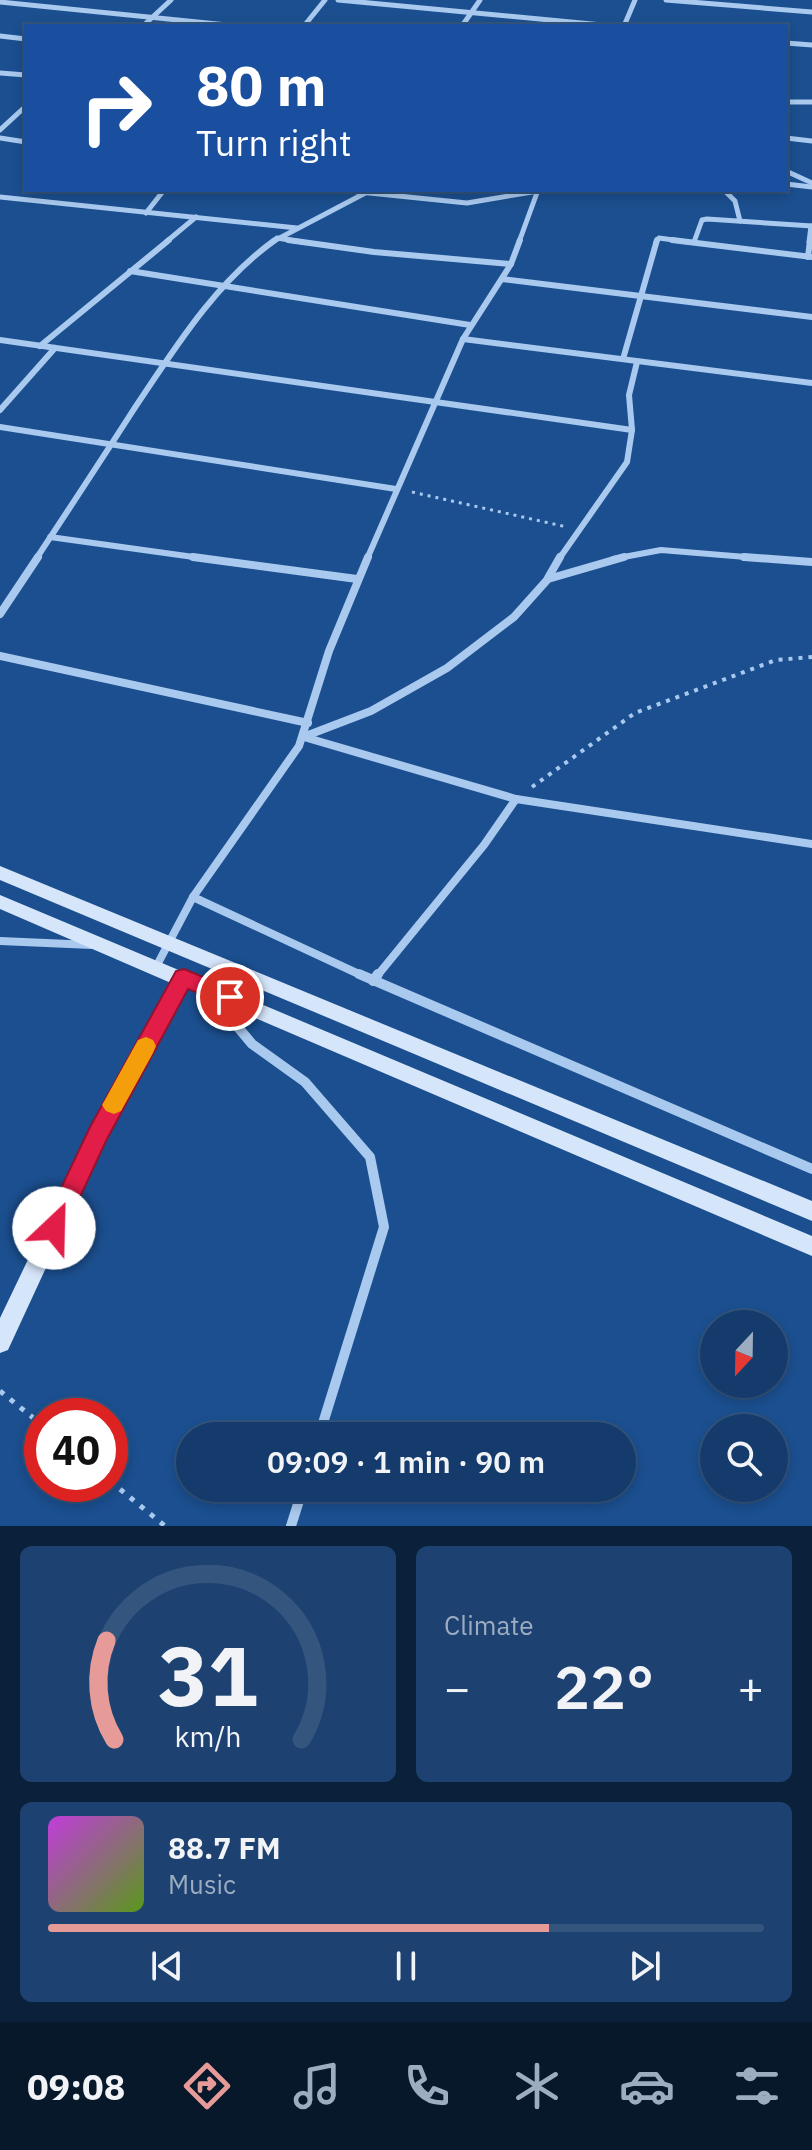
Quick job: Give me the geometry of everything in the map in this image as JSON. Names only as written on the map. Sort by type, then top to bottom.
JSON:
[{"type":"street","points":[[145,24],[171,0]]},
{"type":"street","points":[[306,24],[325,0]]},
{"type":"street","points":[[338,0],[593,24]]},
{"type":"street","points":[[464,24],[480,0]]},
{"type":"street","points":[[625,24],[635,0]]},
{"type":"street","points":[[666,0],[812,12]]},
{"type":"street","points":[[790,10],[792,0]]},
{"type":"street","points":[[0,12],[12,1]]},
{"type":"street","points":[[0,2],[218,24]]},
{"type":"street","points":[[0,36],[24,39]]},
{"type":"street","points":[[788,43],[812,45]]},
{"type":"street","points":[[0,73],[24,75]]},
{"type":"street","points":[[788,102],[812,102]]},
{"type":"street","points":[[0,130],[24,108]]},
{"type":"street","points":[[0,138],[24,142]]},
{"type":"street","points":[[788,138],[812,141]]},
{"type":"street","points":[[788,172],[812,185]]},
{"type":"street","points":[[788,184],[812,185]]},
{"type":"street","points":[[146,213],[162,192]]},
{"type":"street","points":[[348,192],[467,203],[527,192]]},
{"type":"street","points":[[0,614],[164,364],[222,286],[248,259],[277,238],[367,192]]},
{"type":"street","points":[[156,967],[193,897],[303,737],[329,651],[357,579],[463,339],[511,264],[537,192]]},
{"type":"street","points":[[726,192],[735,201],[740,221]]},
{"type":"street","points":[[0,197],[297,228]]},
{"type":"street","points":[[40,346],[196,217]]},
{"type":"street","points":[[623,359],[656,240],[810,257],[811,226],[702,220],[694,242]]},
{"type":"street","points":[[277,238],[374,252],[511,264]]},
{"type":"street","points":[[130,271],[470,325]]},
{"type":"street","points":[[502,279],[812,317]]},
{"type":"street","points":[[463,339],[812,383]]},
{"type":"street","points":[[0,340],[632,430]]},
{"type":"street","points":[[0,410],[55,348]]},
{"type":"street","points":[[303,737],[371,711],[447,668],[514,617],[548,579],[566,546],[581,530],[627,462],[632,430],[629,395],[637,362]]},
{"type":"street","points":[[0,427],[396,489]]},
{"type":"street","points":[[50,537],[357,579]]},
{"type":"street","points":[[548,579],[605,560],[661,550],[812,562]]},
{"type":"street","points":[[0,656],[308,723]]},
{"type":"street","points":[[303,737],[516,799],[812,844]]},
{"type":"street","points":[[373,981],[484,845],[516,799]]},
{"type":"street","points":[[0,873],[812,1211]]},
{"type":"street","points":[[193,897],[373,981],[812,1169]]},
{"type":"street","points":[[0,902],[193,981],[812,1246]]},
{"type":"street","points":[[0,941],[105,946]]},
{"type":"street","points":[[0,1342],[98,1134],[193,981]]},
{"type":"street","points":[[193,981],[252,1044],[305,1082],[370,1157],[384,1227],[323,1422]]},
{"type":"street","points":[[291,1526],[299,1502]]},
{"type":"path","points":[[396,489],[581,530]]},
{"type":"path","points":[[516,799],[635,713],[776,660],[812,657]]},
{"type":"path","points":[[0,1391],[24,1410]]},
{"type":"path","points":[[128,1496],[165,1526]]},
{"type":"slow traffic","points":[[114,1105],[146,1046]]},
{"type":"route","points":[[54,1228],[98,1134],[184,977],[230,997]]}]
